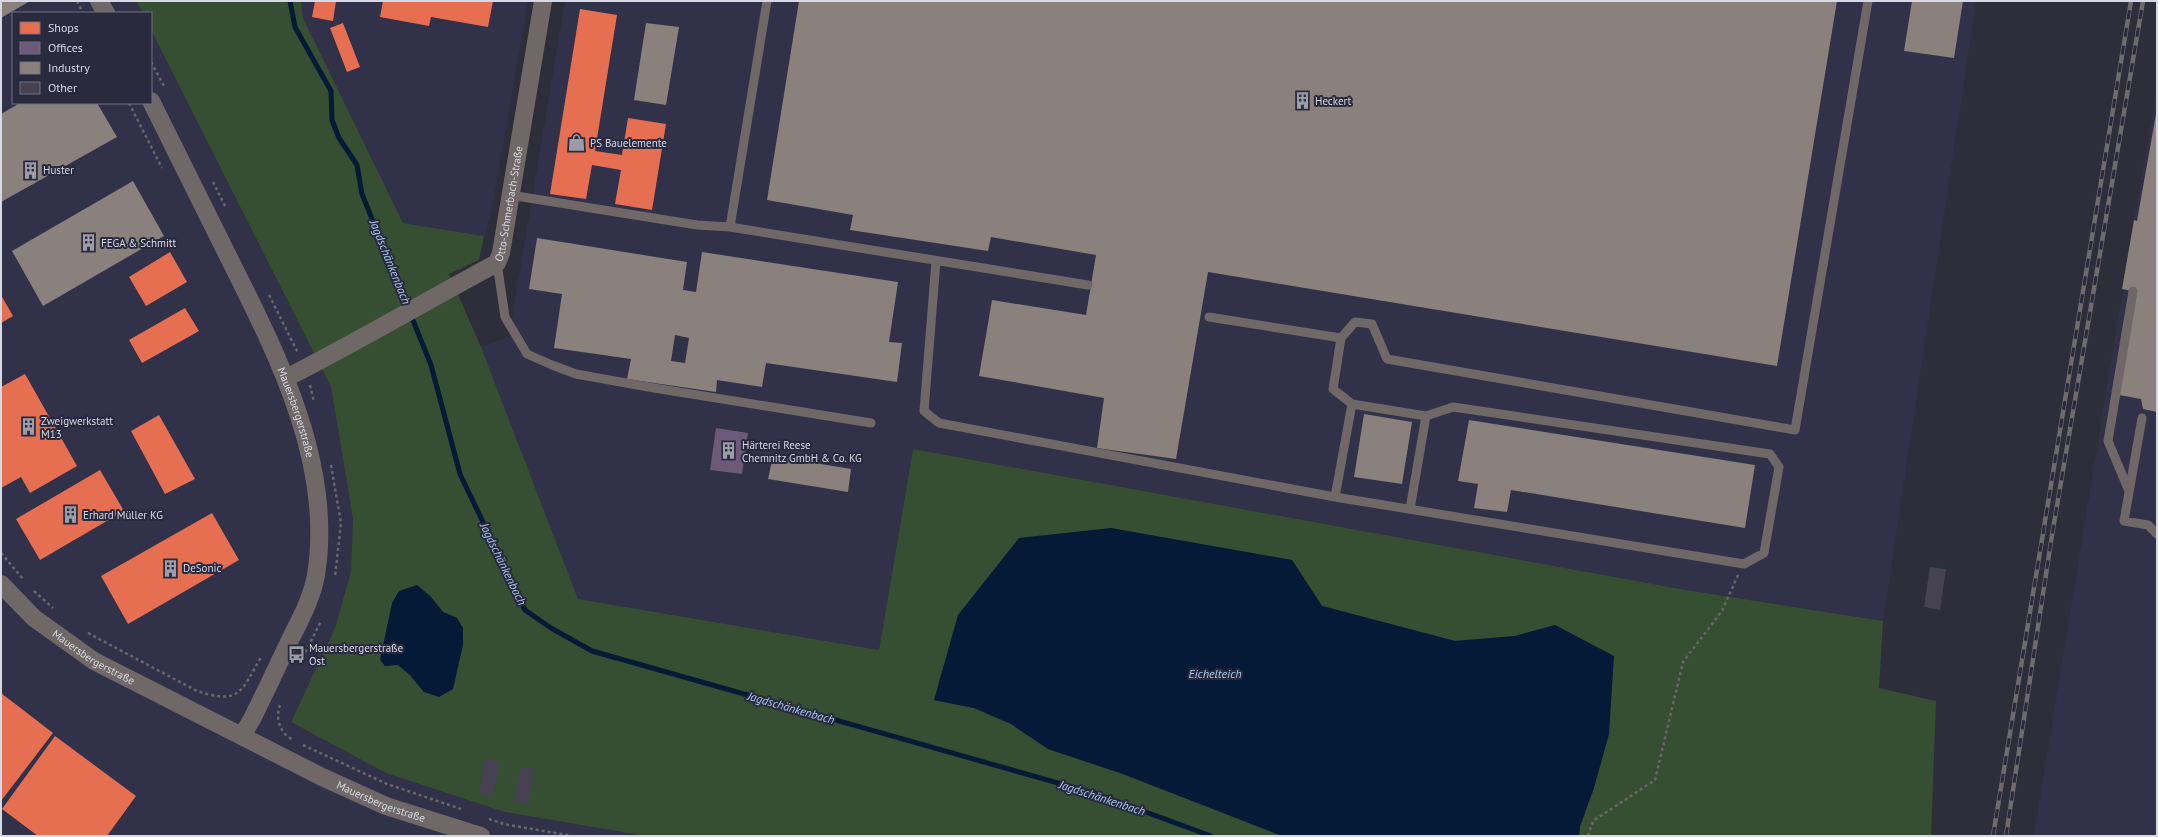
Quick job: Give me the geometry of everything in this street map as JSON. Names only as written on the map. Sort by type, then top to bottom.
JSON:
[{"type":"street","points":[[99,1],[105,12]]},
{"type":"street","name":"Otto-Schmerbach-Straße","points":[[286,378],[339,352],[497,263],[501,253],[543,1]]},
{"type":"street","name":"Mauersbergerstraße","points":[[152,104],[244,288],[286,378],[312,465],[319,507],[319,549],[316,577],[307,606],[252,719],[242,736]]},
{"type":"street","name":"Mauersbergerstraße","points":[[1,584],[34,618],[94,661],[322,777],[386,806],[481,836]]},
{"type":"lane","points":[[730,227],[767,1]]},
{"type":"lane","points":[[936,261],[924,411],[939,423],[1335,497],[1744,564],[1764,553],[1779,467],[1770,454],[1453,407],[1426,416],[1352,404],[1333,389],[1341,338],[1355,322],[1372,324],[1387,360],[1795,430],[1868,1]]},
{"type":"lane","points":[[510,195],[697,225],[730,227],[1088,286]]},
{"type":"lane","points":[[497,263],[505,317],[527,354],[552,365],[576,374],[871,424]]},
{"type":"lane","points":[[2130,491],[2108,441],[2133,291]]},
{"type":"lane","points":[[1209,317],[1341,338]]},
{"type":"lane","points":[[1335,497],[1352,404]]},
{"type":"lane","points":[[1410,509],[1426,416]]},
{"type":"lane","points":[[2142,418],[2124,521],[2148,525],[2157,534]]},
{"type":"path","points":[[77,1],[82,12]]},
{"type":"path","points":[[130,104],[163,169]]},
{"type":"path","points":[[1,553],[28,585]]},
{"type":"path","points":[[1588,836],[1593,820],[1655,780],[1683,662],[1722,611],[1744,564]]},
{"type":"path","points":[[34,590],[55,610]]},
{"type":"path","points":[[82,629],[197,691],[215,697],[226,698],[235,694],[244,686],[264,650]]},
{"type":"shaded area","points":[[1,1],[136,1],[142,12],[12,12],[12,104],[152,104],[152,32],[331,387],[353,519],[351,571],[335,628],[291,722],[505,812],[646,836],[1,836]]},
{"type":"shaded area","points":[[301,1],[528,1],[492,209],[484,236],[403,223],[303,18]]},
{"type":"shaded area","points":[[565,1],[1976,1],[1883,621],[1686,590],[913,449],[879,650],[578,599],[481,347],[509,337]]},
{"type":"shaded area","points":[[2157,90],[2157,836],[2034,836],[2134,220]]},
{"type":"green space","points":[[136,1],[301,1],[303,18],[403,223],[484,236],[479,260],[449,274],[481,347],[578,599],[879,650],[913,449],[1686,590],[1883,621],[1879,688],[1936,701],[1931,836],[1579,836],[1580,826],[1585,814],[1555,625],[1515,636],[1455,641],[1322,606],[1292,560],[934,700],[974,708],[1011,724],[1048,749],[1123,774],[1282,836],[646,836],[505,812],[386,773],[291,722],[335,628],[351,571],[353,519],[331,387],[152,32],[152,12],[142,12]],"holes":[[[399,591],[430,596],[443,612],[457,618],[424,692],[410,675],[398,665],[391,627],[394,600]]]},
{"type":"water","name":"Eichelteich","points":[[1111,528],[1292,560],[1322,606],[1455,641],[1515,636],[1555,625],[1614,656],[1609,734],[1594,788],[1580,826],[1579,836],[1282,836],[1123,774],[1048,749],[1011,724],[974,708],[934,700],[958,615],[1019,538]]},
{"type":"water","points":[[417,585],[430,596],[443,612],[457,618],[463,628],[463,645],[453,689],[439,697],[424,692],[410,675],[398,665],[385,666],[380,660],[392,603],[399,591]]},
{"type":"building: Shops","points":[[315,1],[336,1],[333,21],[312,17]]},
{"type":"building: Shops","points":[[383,1],[493,1],[488,27],[431,17],[429,26],[380,17]]},
{"type":"building: Shops","points":[[580,9],[617,15],[595,151],[622,155],[628,118],[666,124],[652,210],[615,204],[621,170],[592,165],[586,199],[550,194]]},
{"type":"building: Shops","points":[[343,23],[360,67],[347,72],[330,28]]},
{"type":"building: Shops","points":[[170,252],[187,282],[146,306],[129,277]]},
{"type":"building: Shops","points":[[1,295],[13,316],[1,323]]},
{"type":"building: Shops","points":[[185,308],[199,331],[142,363],[129,340]]},
{"type":"building: Shops","name":"Zweigwerkstatt M13","points":[[25,374],[77,466],[30,493],[21,477],[1,488],[1,387]]},
{"type":"building: Shops","points":[[159,415],[195,479],[165,494],[131,431]]},
{"type":"building: Shops","name":"Erhard Müller KG","points":[[100,470],[124,511],[40,560],[16,519]]},
{"type":"building: Shops","name":"DeSonic","points":[[212,513],[239,560],[128,624],[101,576]]},
{"type":"building: Shops","points":[[1,693],[53,733],[1,801]]},
{"type":"building: Shops","points":[[55,736],[136,796],[107,836],[38,836],[2,809]]},
{"type":"building: Offices","name":"Härterei Reese Chemnitz GmbH & Co. KG","points":[[716,428],[748,433],[742,474],[710,470]]},
{"type":"building: Industry","points":[[1,1],[30,1],[1,18]]},
{"type":"building: Industry","name":"Heckert","points":[[799,1],[1837,1],[1777,366],[1208,272],[1176,459],[1097,448],[1104,398],[979,376],[992,300],[1086,315],[1096,255],[991,237],[988,251],[850,230],[853,215],[767,200]]},
{"type":"building: Industry","points":[[1912,1],[1963,1],[1954,58],[1904,51]]},
{"type":"building: Industry","points":[[646,23],[679,27],[666,105],[634,100]]},
{"type":"building: Industry","name":"Huster","points":[[18,104],[98,104],[117,137],[1,202],[1,114]]},
{"type":"building: Industry","points":[[2156,114],[2157,412],[2143,409],[2141,399],[2119,395],[2137,292],[2122,289],[2134,220],[2137,221]]},
{"type":"building: Industry","name":"FEGA & Schmitt","points":[[133,181],[164,236],[43,306],[12,251]]},
{"type":"building: Industry","points":[[537,238],[687,262],[683,290],[696,292],[702,252],[898,282],[889,342],[902,343],[897,382],[766,363],[762,387],[717,380],[716,392],[627,379],[631,359],[554,348],[562,294],[529,289]],"holes":[[[675,335],[689,338],[685,363],[671,361]]]},
{"type":"building: Industry","points":[[1364,414],[1412,422],[1402,484],[1354,477]]},
{"type":"building: Industry","points":[[1469,420],[1755,465],[1745,528],[1511,490],[1507,512],[1474,508],[1478,484],[1458,481]]},
{"type":"building: Industry","points":[[773,456],[851,469],[848,492],[768,479]]},
{"type":"building: Other","points":[[1930,567],[1946,569],[1940,610],[1924,607]]},
{"type":"building: Other","points":[[485,759],[500,762],[493,796],[479,794]]},
{"type":"building: Other","points":[[521,766],[535,769],[529,804],[514,801]]},
{"type":"waterway","name":"Jagdschänkenbach","points":[[290,1],[295,27],[331,91],[332,120],[339,138],[357,165],[362,194],[431,365],[460,474],[525,610],[551,628],[592,651],[1097,794],[1211,836]]},
{"type":"railway","points":[[1993,836],[2131,1]]},
{"type":"railway","points":[[2006,836],[2052,535],[2143,1]]},
{"type":"place","name":"Heckert","points":[[1302,101]]},
{"type":"place","name":"PS Bauelemente","points":[[577,143]]},
{"type":"place","name":"Huster","points":[[30,170]]},
{"type":"place","name":"FEGA & Schmitt","points":[[88,243]]},
{"type":"place","name":"Zweigwerkstatt M13","points":[[28,427]]},
{"type":"place","name":"Härterei Reese Chemnitz GmbH & Co. KG","points":[[729,451]]},
{"type":"place","name":"Erhard Müller KG","points":[[70,515]]},
{"type":"place","name":"DeSonic","points":[[170,568]]},
{"type":"place","name":"Mauersbergerstraße Ost","points":[[296,654]]}]
